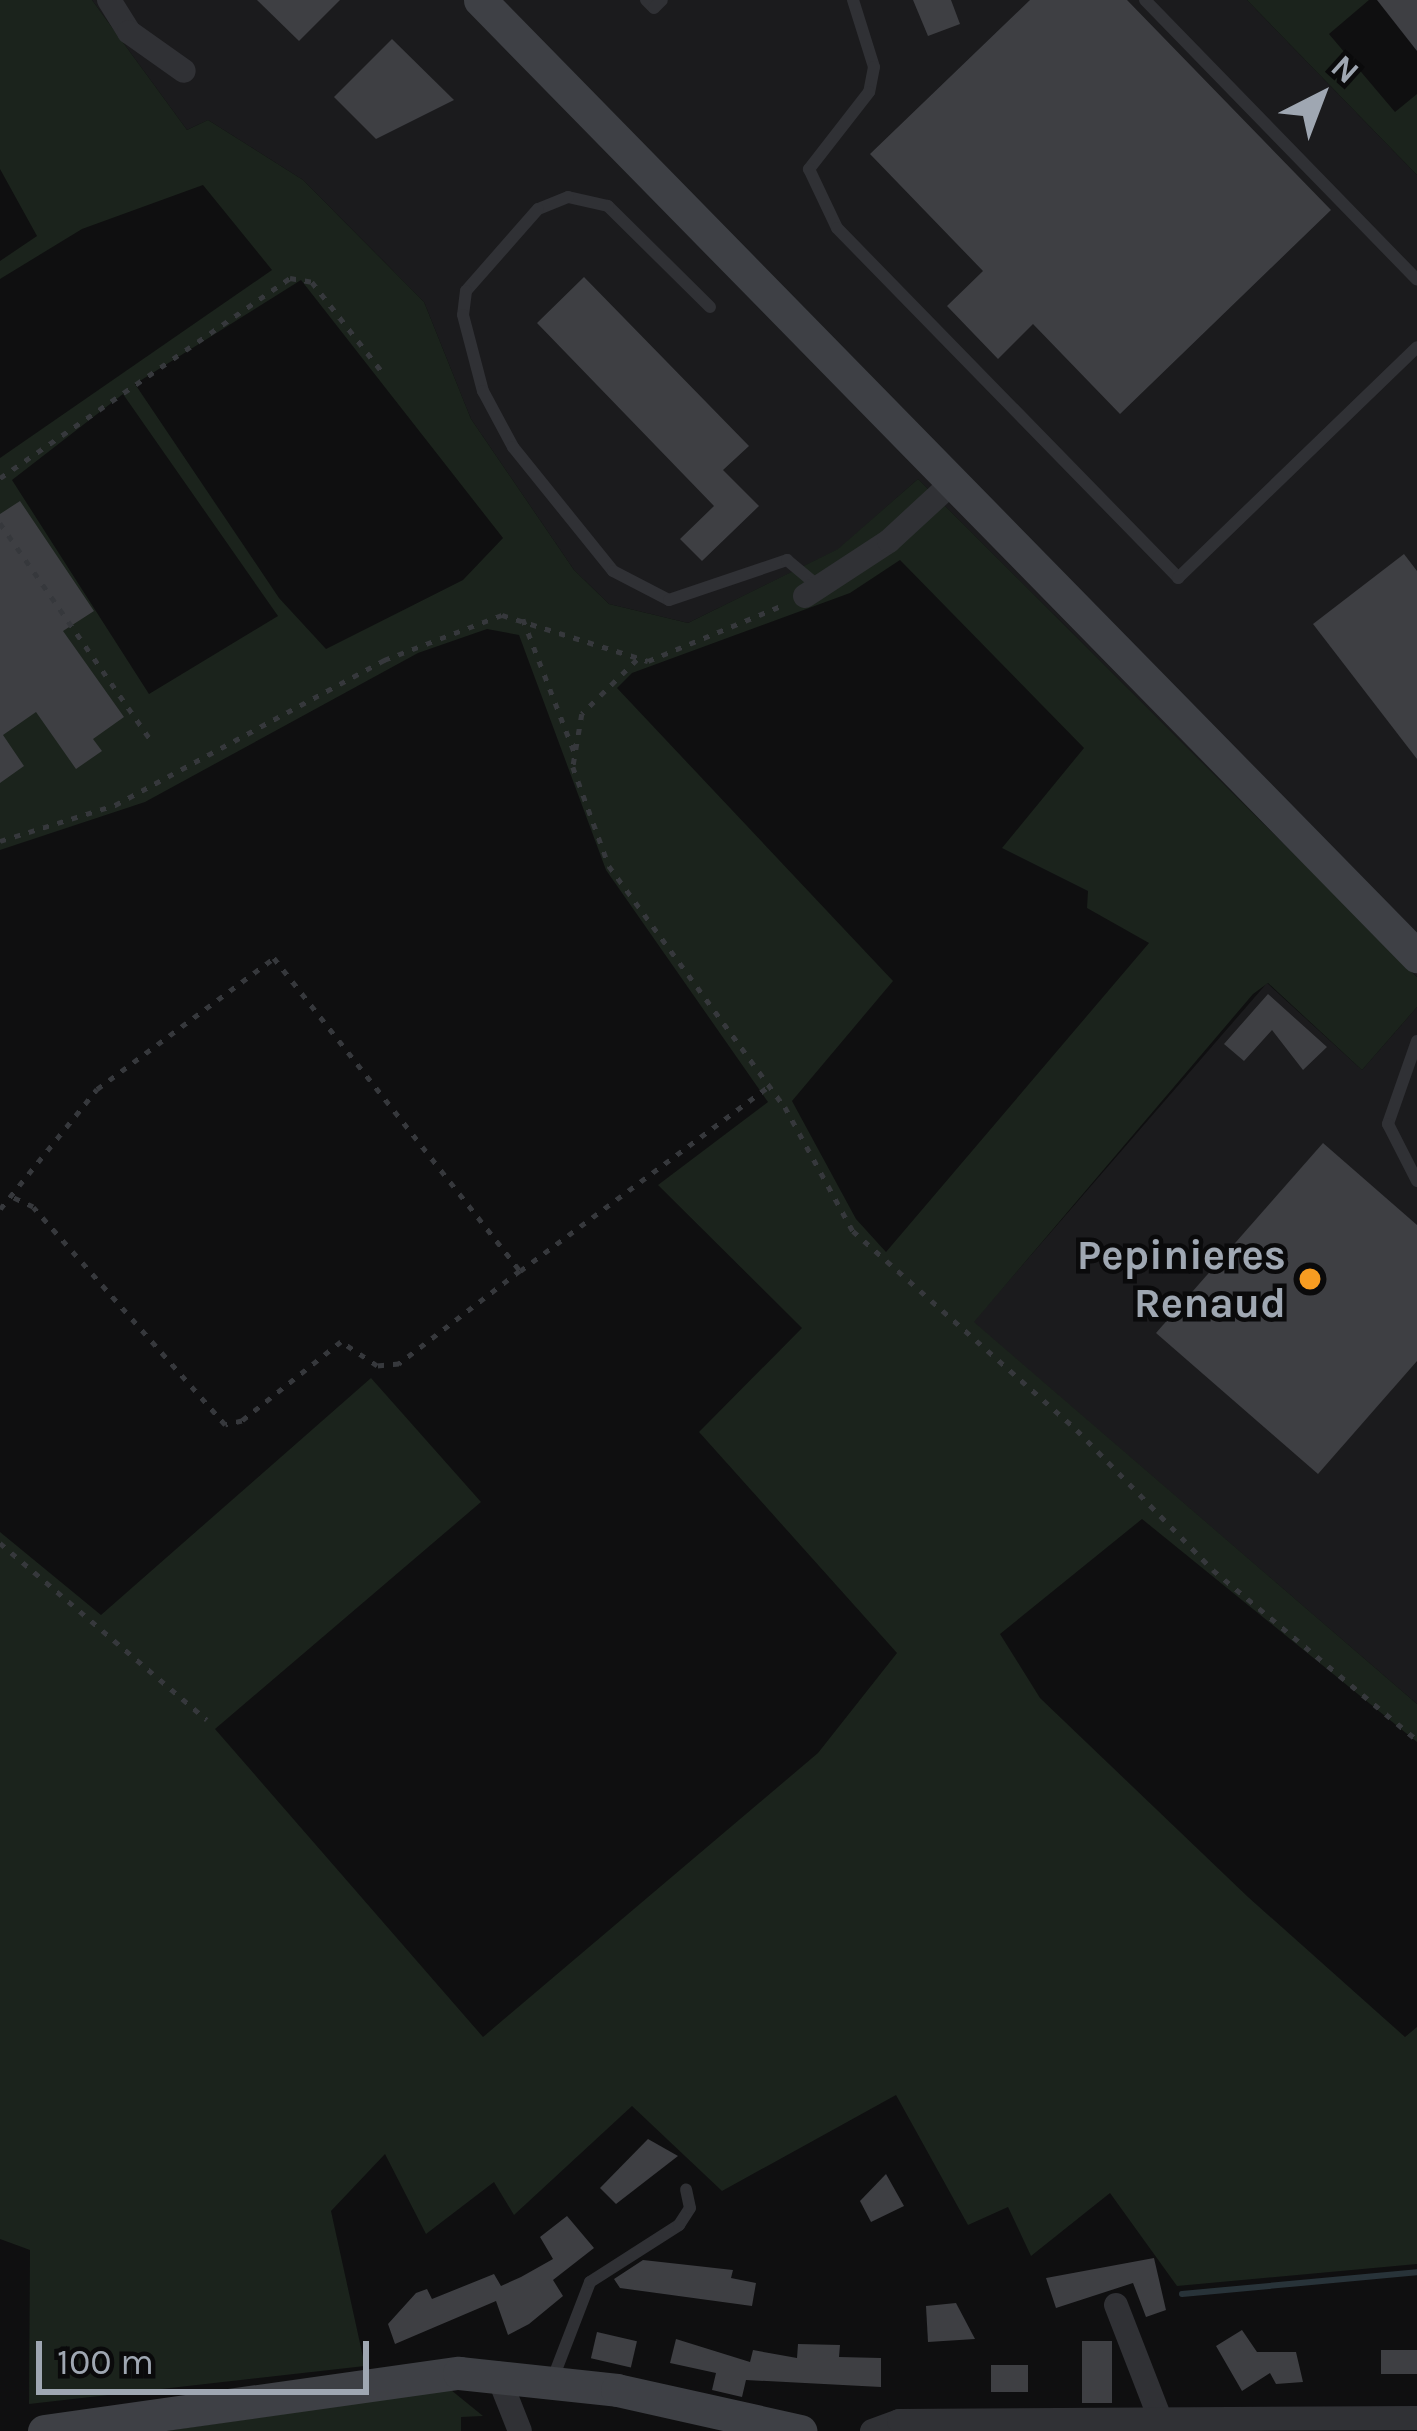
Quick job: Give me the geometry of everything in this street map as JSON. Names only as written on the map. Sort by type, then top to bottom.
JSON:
[{"type":"main road","points":[[480,0],[1417,956]]},
{"type":"main road","points":[[44,2431],[497,2373],[552,2379],[800,2431]]},
{"type":"street","points":[[110,0],[129,32],[184,71]]},
{"type":"street","points":[[812,591],[890,542],[954,481]]},
{"type":"street","points":[[1116,2306],[1163,2426]]},
{"type":"street","points":[[497,2373],[520,2431]]},
{"type":"street","points":[[872,2431],[899,2420],[1163,2426],[1417,2418]]},
{"type":"lane","points":[[646,0],[654,8],[662,0]]},
{"type":"lane","points":[[853,0],[874,67],[869,92],[809,169],[837,228],[1178,578],[1417,347]]},
{"type":"lane","points":[[1145,0],[1417,280]]},
{"type":"lane","points":[[710,307],[608,206],[568,197],[538,209],[466,292],[463,315],[483,392],[513,448],[613,571],[669,600],[787,560],[812,591]]},
{"type":"lane","points":[[1417,1041],[1388,1124],[1417,1181]]},
{"type":"lane","points":[[552,2379],[590,2282],[680,2225],[690,2208],[686,2189]]},
{"type":"path","points":[[0,478],[290,278],[312,282],[384,374]]},
{"type":"path","points":[[0,523],[150,739]]},
{"type":"path","points":[[575,754],[582,714],[637,660],[812,591]]},
{"type":"path","points":[[0,841],[154,787],[448,632],[502,615],[637,660]]},
{"type":"path","points":[[523,619],[575,754],[609,866],[770,1085],[875,1259],[1077,1430],[1213,1570],[1417,1740]]},
{"type":"path","points":[[0,1209],[98,1089],[274,958],[520,1271]]},
{"type":"path","points":[[11,1197],[34,1207],[225,1425],[257,1411],[341,1342],[376,1366],[399,1364],[770,1085]]},
{"type":"path","points":[[0,1544],[207,1720]]},
{"type":"shaded area","points":[[0,0],[92,0],[187,130],[208,120],[303,180],[424,302],[471,419],[574,570],[609,604],[688,623],[838,549],[918,479],[1417,977],[1417,1007],[1362,1070],[1268,983],[1253,994],[974,1322],[1417,1704],[1417,1742],[1142,1519],[1000,1634],[1040,1698],[1248,1897],[1405,2037],[1417,2027],[1417,2264],[1177,2286],[1110,2193],[1031,2256],[1008,2207],[968,2225],[896,2095],[722,2191],[632,2106],[514,2215],[494,2182],[426,2234],[385,2154],[331,2211],[365,2366],[29,2404],[30,2250],[0,2239],[0,1532],[101,1615],[371,1378],[481,1502],[215,1729],[483,2037],[818,1753],[897,1653],[699,1432],[802,1328],[658,1185],[768,1102],[606,870],[519,635],[487,629],[418,653],[145,802],[0,850],[0,458],[272,270],[203,185],[82,229],[0,279],[0,261],[37,236],[0,169]],"holes":[[[301,280],[503,538],[463,580],[326,649],[279,598],[135,384]],[[123,394],[278,616],[149,694],[12,480]],[[900,560],[1084,748],[1002,848],[1088,891],[1087,908],[1149,943],[886,1252],[856,1219],[792,1101],[893,981],[617,688],[632,673],[850,593]]]},
{"type":"shaded area","points":[[92,0],[1247,0],[1417,175],[1417,977],[918,479],[839,549],[688,623],[609,604],[574,570],[471,419],[424,302],[303,180],[208,120],[187,130]]},
{"type":"shaded area","points":[[1247,0],[1369,0],[1329,34],[1395,112],[1417,94],[1417,175]]},
{"type":"shaded area","points":[[1267,983],[1362,1070],[1417,1007],[1417,1704],[973,1322]]},
{"type":"shaded area","points":[[451,2390],[483,2416],[461,2417],[461,2431],[165,2431]]},
{"type":"building","points":[[257,0],[340,0],[299,41]]},
{"type":"building","points":[[913,0],[951,0],[960,24],[928,36]]},
{"type":"building","points":[[1030,0],[1127,0],[1331,210],[1120,414],[1033,324],[998,359],[947,306],[983,271],[870,154]]},
{"type":"building","points":[[1377,0],[1417,0],[1417,51]]},
{"type":"building","points":[[392,39],[454,100],[376,139],[334,97]]},
{"type":"building","points":[[584,277],[749,446],[723,470],[759,506],[702,561],[680,539],[714,506],[537,323]]},
{"type":"building","points":[[20,501],[94,611],[63,631],[124,717],[93,739],[102,751],[76,769],[36,712],[3,735],[24,766],[0,783],[0,514]]},
{"type":"building","points":[[1404,554],[1417,571],[1417,759],[1313,624]]},
{"type":"building","points":[[1268,994],[1327,1047],[1303,1070],[1272,1030],[1244,1061],[1224,1044]]},
{"type":"building","name":"Pepinieres Renaud","points":[[1323,1143],[1417,1225],[1417,1361],[1318,1474],[1156,1333]]},
{"type":"building","points":[[648,2139],[678,2156],[616,2204],[600,2188]]},
{"type":"building","points":[[886,2174],[904,2206],[871,2222],[860,2201]]},
{"type":"building","points":[[567,2216],[594,2248],[553,2280],[563,2296],[529,2324],[508,2335],[496,2301],[395,2344],[388,2324],[416,2293],[427,2289],[432,2299],[494,2274],[501,2286],[521,2277],[553,2259],[540,2237]]},
{"type":"building","points":[[1154,2258],[1166,2310],[1146,2317],[1133,2283],[1056,2308],[1046,2278]]},
{"type":"building","points":[[643,2260],[733,2270],[731,2278],[756,2283],[752,2306],[620,2288],[614,2279]]},
{"type":"building","points":[[956,2303],[975,2339],[928,2342],[926,2306]]},
{"type":"building","points":[[1242,2330],[1257,2352],[1296,2352],[1303,2382],[1276,2384],[1270,2373],[1242,2391],[1216,2346]]},
{"type":"building","points":[[597,2332],[637,2341],[631,2368],[591,2358]]},
{"type":"building","points":[[676,2339],[750,2362],[753,2350],[797,2358],[798,2344],[840,2345],[839,2357],[881,2358],[881,2387],[746,2380],[742,2397],[712,2390],[716,2373],[670,2363]]},
{"type":"building","points":[[1082,2341],[1112,2341],[1112,2403],[1082,2403]]},
{"type":"building","points":[[1381,2350],[1417,2350],[1417,2374],[1381,2374]]},
{"type":"building","points":[[991,2365],[1028,2365],[1028,2392],[991,2392]]},
{"type":"waterway","points":[[1182,2294],[1417,2272]]},
{"type":"place","name":"Pepinieres Renaud","points":[[1310,1279]]}]
